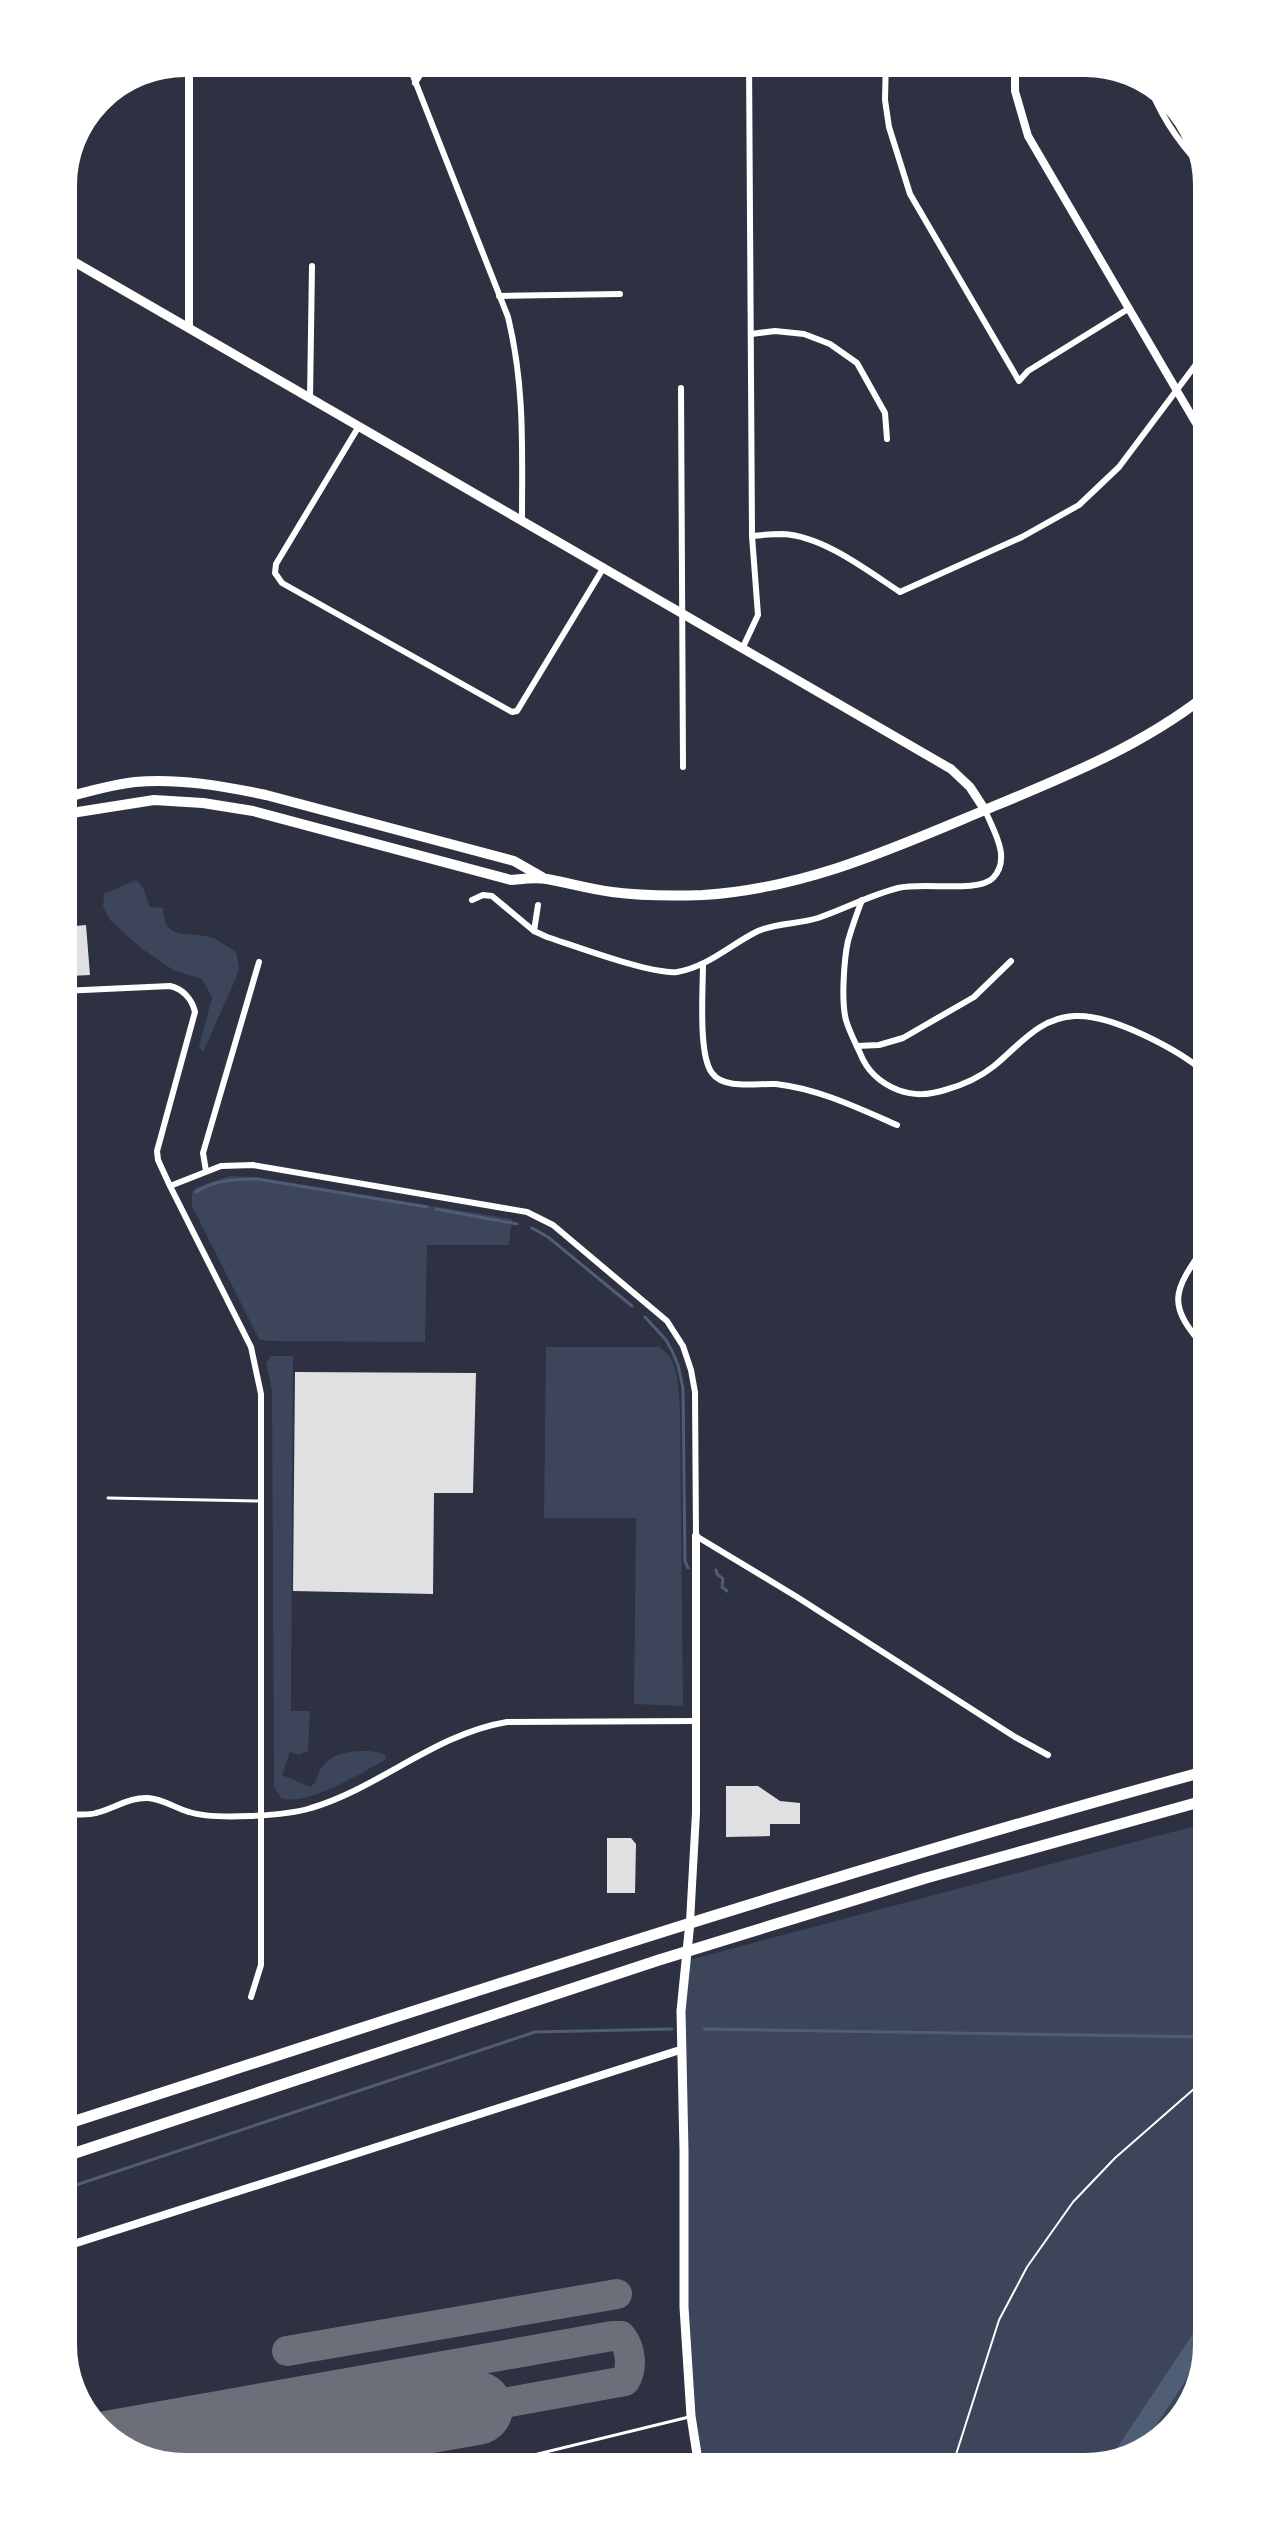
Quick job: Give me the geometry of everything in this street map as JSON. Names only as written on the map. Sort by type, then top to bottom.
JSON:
[{"type":"highway","points":[[72,2122],[690,1922],[979,1834],[1198,1773]]},
{"type":"highway","points":[[72,2154],[687,1951],[926,1878],[1198,1802]]},
{"type":"main road","points":[[72,260],[951,769],[970,787],[985,810]]},
{"type":"main road","points":[[72,797],[136,782],[185,782],[235,789],[514,861],[544,878],[590,889],[698,895],[751,890],[842,868],[1116,752],[1159,729],[1198,701]]},
{"type":"main road","points":[[72,814],[154,800],[203,803],[253,811],[511,880],[544,878]]},
{"type":"main road","points":[[690,1922],[681,2000],[680,2050],[684,2151],[684,2307],[691,2416],[698,2458]]},
{"type":"street","points":[[189,72],[189,328]]},
{"type":"street","points":[[411,72],[508,317],[522,394],[522,520]]},
{"type":"street","points":[[415,83],[422,72]]},
{"type":"street","points":[[743,647],[758,615],[752,536],[749,72]]},
{"type":"street","points":[[886,72],[889,127],[910,194],[1019,381],[1028,371],[1128,309]]},
{"type":"street","points":[[1015,72],[1015,91],[1028,136],[1198,427]]},
{"type":"street","points":[[1153,94],[1172,132],[1194,158]]},
{"type":"street","points":[[310,398],[312,266]]},
{"type":"street","points":[[499,296],[620,294]]},
{"type":"street","points":[[751,334],[775,331],[804,334],[830,344],[857,363],[885,413],[887,439]]},
{"type":"street","points":[[752,536],[785,534],[809,539],[900,592],[1022,537],[1079,505],[1119,467],[1198,362]]},
{"type":"street","points":[[681,388],[683,767]]},
{"type":"street","points":[[359,426],[276,564],[275,573],[282,583],[512,712],[517,711],[604,567]]},
{"type":"street","points":[[472,900],[483,895],[492,896],[534,931],[547,937],[651,968],[675,972],[703,964],[760,930],[817,918],[899,887],[927,884],[976,887],[990,880],[1001,863],[1002,851],[985,810]]},
{"type":"street","points":[[862,900],[848,943],[845,1018],[865,1066],[885,1085],[908,1094],[928,1095],[967,1084],[995,1066],[1040,1026],[1051,1020],[1086,1016],[1123,1026],[1156,1041],[1198,1068]]},
{"type":"street","points":[[534,931],[538,905]]},
{"type":"street","points":[[857,1046],[879,1045],[903,1038],[974,997],[1011,961]]},
{"type":"street","points":[[206,1171],[203,1153],[259,962]]},
{"type":"street","points":[[703,964],[704,1052],[712,1073],[724,1083],[774,1084],[823,1095],[897,1125]]},
{"type":"street","points":[[72,991],[170,986],[178,988],[192,1002],[195,1012],[157,1151],[170,1186],[251,1347],[261,1394],[261,1965],[251,1997]]},
{"type":"street","points":[[170,1186],[221,1166],[253,1165],[527,1212],[553,1225],[667,1321],[683,1346],[695,1392],[697,1721],[690,1922]]},
{"type":"street","points":[[1198,1256],[1177,1292],[1179,1313],[1198,1340]]},
{"type":"street","points":[[696,1536],[1048,1755]]},
{"type":"street","points":[[72,1814],[94,1814],[134,1799],[147,1798],[204,1815],[287,1814],[332,1800],[492,1724],[697,1721]]},
{"type":"street","points":[[72,2244],[680,2050]]},
{"type":"lane","points":[[108,1498],[260,1501]]},
{"type":"lane","points":[[521,2458],[691,2416]]},
{"type":"path","points":[[955,2458],[999,2320],[1027,2267],[1073,2202],[1115,2158],[1198,2085]]},
{"type":"shaded area","points":[[136,880],[143,888],[150,907],[163,908],[164,918],[171,930],[210,937],[236,952],[239,966],[236,978],[203,1052],[199,1047],[212,997],[202,979],[173,970],[141,948],[110,920],[103,907],[104,894]]},
{"type":"shaded area","points":[[229,1176],[256,1177],[512,1219],[509,1245],[427,1245],[425,1342],[267,1341],[259,1339],[192,1206],[195,1188]]},
{"type":"shaded area","points":[[546,1347],[659,1347],[674,1366],[680,1408],[683,1706],[634,1704],[636,1518],[544,1518]]},
{"type":"shaded area","points":[[271,1356],[293,1356],[291,1711],[310,1711],[308,1751],[299,1755],[290,1752],[282,1775],[311,1787],[324,1765],[337,1755],[364,1751],[386,1756],[385,1760],[334,1787],[305,1798],[292,1799],[281,1798],[274,1787],[272,1390],[266,1363]]},
{"type":"shaded area","points":[[1198,1825],[1198,2345],[1194,2375],[1170,2420],[1142,2443],[1107,2456],[1085,2458],[698,2458],[684,2307],[685,1961]]},
{"type":"building","points":[[86,925],[90,975],[72,976],[72,964],[76,963],[72,963],[75,926]]},
{"type":"building","points":[[72,1331],[77,1331],[77,1391],[72,1391]]},
{"type":"building","points":[[295,1372],[476,1373],[473,1493],[434,1493],[433,1594],[293,1591]]},
{"type":"building","points":[[726,1786],[758,1786],[780,1801],[800,1803],[800,1824],[770,1824],[770,1836],[726,1837]]},
{"type":"building","points":[[607,1838],[631,1838],[636,1844],[635,1893],[607,1893]]},
{"type":"waterway","points":[[196,1192],[217,1183],[257,1179],[427,1207]]},
{"type":"waterway","points":[[436,1209],[517,1224]]},
{"type":"waterway","points":[[532,1228],[548,1237],[632,1306]]},
{"type":"waterway","points":[[645,1317],[672,1351],[683,1388],[685,1561],[688,1568]]},
{"type":"waterway","points":[[716,1570],[723,1579],[722,1587],[727,1591]]},
{"type":"waterway","points":[[72,2186],[535,2032],[672,2029]]},
{"type":"waterway","points":[[704,2029],[1198,2037]]},
{"type":"waterway","points":[[1128,2449],[1198,2344]]},
{"type":"taxiway","points":[[287,2351],[617,2294]]},
{"type":"taxiway","points":[[106,2426],[612,2336],[621,2336],[627,2346],[630,2364],[625,2381],[476,2408]]},
{"type":"taxiway","points":[[414,2417],[426,2407],[433,2375],[442,2367]]},
{"type":"taxiway","points":[[271,2397],[260,2411],[260,2429],[270,2439],[283,2441]]},
{"type":"runway","points":[[189,2458],[476,2408]]}]
